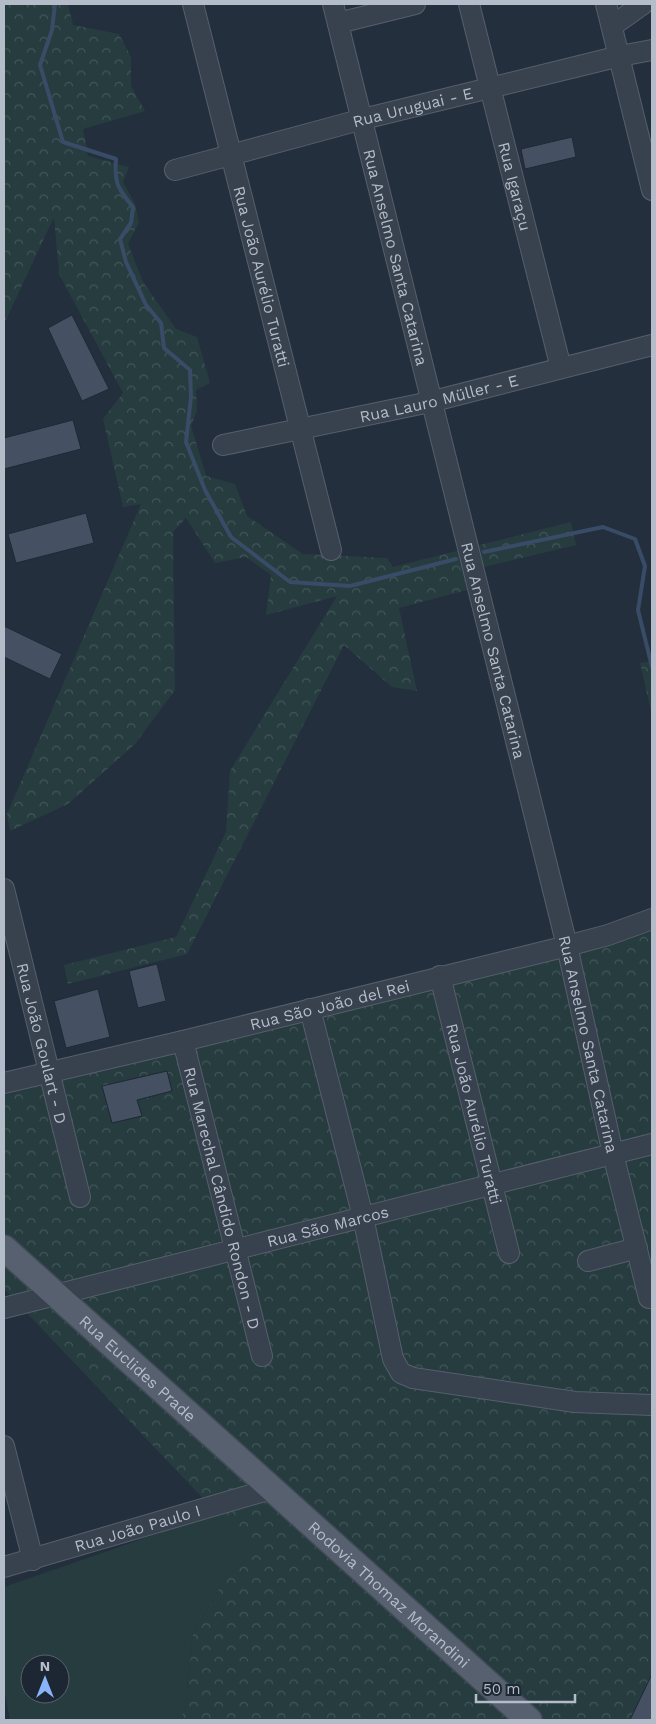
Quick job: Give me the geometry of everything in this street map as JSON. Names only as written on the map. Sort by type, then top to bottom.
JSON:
[{"type":"main road","name":"Rua Euclides Prade","points":[[4,1248],[271,1489]]},
{"type":"main road","name":"Rodovia Thomaz Morandini","points":[[271,1489],[529,1720]]},
{"type":"street","name":"Rua João Aurélio Turatti","points":[[193,4],[331,550]]},
{"type":"street","name":"Rua Anselmo Santa Catarina","points":[[333,4],[363,120],[430,402],[567,946],[613,1154],[649,1298]]},
{"type":"street","points":[[338,23],[415,4]]},
{"type":"street","name":"Rua Igaraçu","points":[[469,4],[561,368]]},
{"type":"street","points":[[606,4],[652,190]]},
{"type":"street","points":[[612,26],[643,4]]},
{"type":"street","name":"Rua Uruguai - E","points":[[175,170],[490,88],[652,50]]},
{"type":"street","name":"Rua Lauro Müller - E","points":[[223,445],[430,402],[652,345]]},
{"type":"street","name":"Rua João Goulart - D","points":[[4,889],[80,1197]]},
{"type":"street","name":"Rua São João del Rei","points":[[4,1083],[183,1042],[440,976],[567,946],[608,935],[652,919]]},
{"type":"street","name":"Rua João Aurélio Turatti","points":[[440,976],[509,1253]]},
{"type":"street","points":[[310,1009],[363,1217],[393,1359],[401,1373],[413,1378],[575,1402],[652,1405]]},
{"type":"street","name":"Rua Marechal Cândido Rondon - D","points":[[183,1042],[262,1356]]},
{"type":"street","name":"Rua São Marcos","points":[[4,1308],[652,1144]]},
{"type":"street","points":[[588,1261],[637,1248]]},
{"type":"street","points":[[4,1446],[34,1560]]},
{"type":"street","name":"Rua João Paulo I","points":[[4,1567],[34,1560],[271,1489]]},
{"type":"green space","points":[[4,4],[68,4],[73,25],[119,34],[131,57],[131,86],[145,111],[83,129],[88,156],[129,167],[123,182],[135,204],[139,222],[128,244],[143,282],[176,329],[197,337],[210,383],[196,390],[197,411],[191,426],[206,476],[235,484],[247,516],[303,554],[387,558],[393,567],[571,522],[576,545],[463,572],[467,590],[399,608],[417,691],[392,687],[344,645],[187,954],[68,984],[64,965],[176,937],[226,832],[230,771],[337,596],[266,615],[271,575],[246,557],[215,563],[186,518],[173,532],[175,690],[135,744],[68,804],[10,831],[7,814],[141,504],[123,507],[103,419],[123,393],[59,274],[54,217],[4,324]]},
{"type":"green space","points":[[652,661],[652,711],[651,711],[640,663]]},
{"type":"green space","points":[[652,931],[652,1720],[181,1720],[186,1701],[193,1634],[226,1577],[260,1549],[234,1531],[4,1289],[4,1095]]},
{"type":"green space","points":[[263,1497],[293,1523],[226,1577],[193,1634],[186,1701],[181,1720],[10,1720],[4,1689],[4,1587]]},
{"type":"building","points":[[572,137],[576,157],[525,169],[521,149]]},
{"type":"building","points":[[72,315],[109,389],[82,401],[48,328]]},
{"type":"building","points":[[73,420],[81,449],[4,469],[4,438]]},
{"type":"building","points":[[86,513],[94,543],[16,563],[8,534]]},
{"type":"building","points":[[4,626],[62,654],[50,679],[4,657]]},
{"type":"building","points":[[157,964],[166,1001],[138,1008],[129,971]]},
{"type":"building","points":[[98,989],[110,1037],[66,1048],[54,1001]]},
{"type":"building","points":[[167,1071],[172,1091],[137,1100],[142,1116],[112,1123],[102,1086]]},
{"type":"building","points":[[652,1674],[652,1720],[630,1720]]},
{"type":"waterway","points":[[55,4],[52,30],[40,65],[63,142],[116,159],[118,185],[133,207],[131,223],[120,239],[126,262],[146,305],[161,323],[164,348],[190,370],[191,397],[186,442],[205,490],[231,537],[290,582],[350,586],[456,559]]},
{"type":"waterway","points":[[484,552],[603,527],[635,539],[645,566],[638,610],[652,667]]}]
